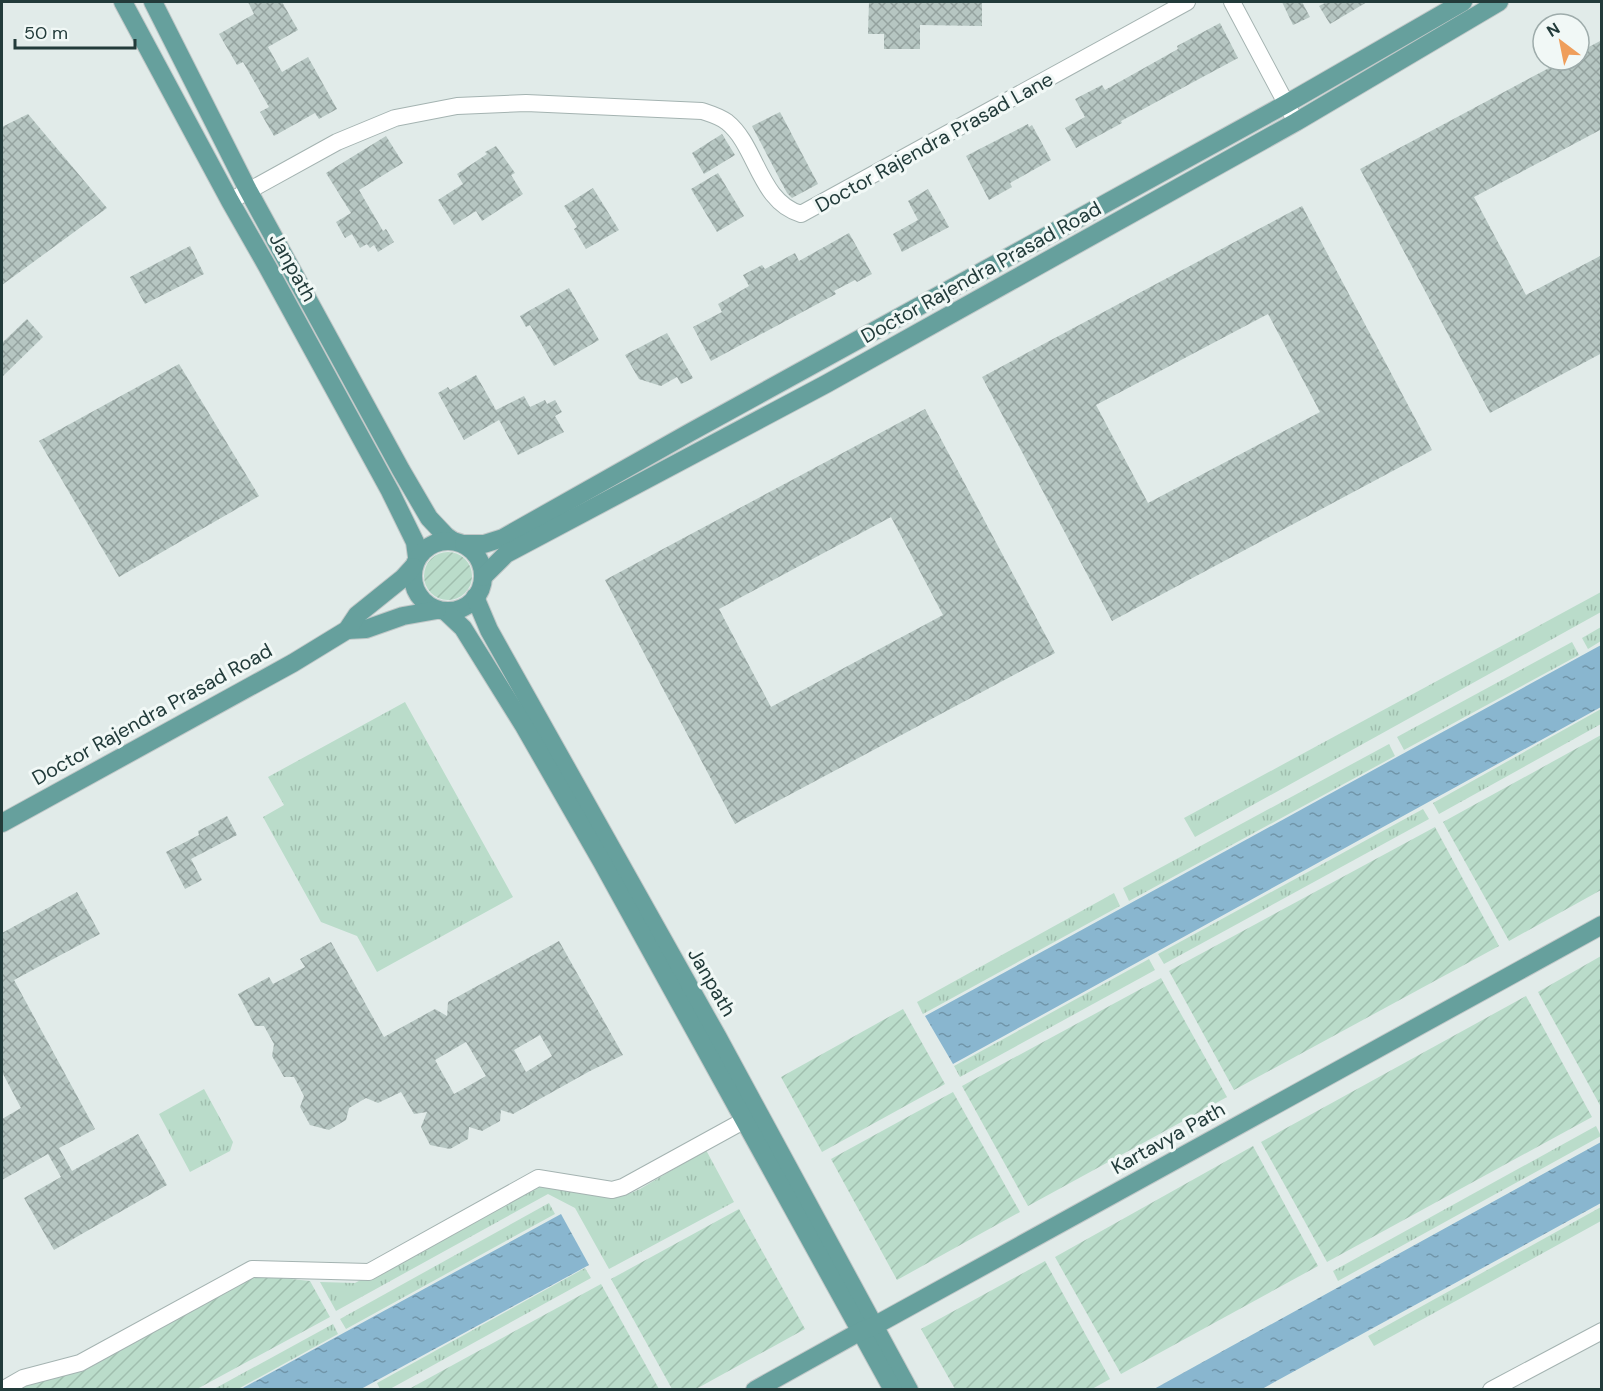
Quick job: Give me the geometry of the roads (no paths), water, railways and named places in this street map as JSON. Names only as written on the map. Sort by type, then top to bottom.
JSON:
[{"type":"main road","name":"Janpath","points":[[123,2],[390,491],[415,542],[415,562]]},
{"type":"main road","name":"Janpath","points":[[153,2],[248,190],[423,508],[446,536],[459,542]]},
{"type":"main road","name":"Doctor Rajendra Prasad Road","points":[[459,542],[484,544],[503,538],[1286,104],[1463,2]]},
{"type":"main road","name":"Doctor Rajendra Prasad Road","points":[[483,577],[506,554],[826,384],[1296,122],[1499,2]]},
{"type":"main road","points":[[443,540],[459,542],[478,558],[482,567],[482,584],[475,597],[462,608],[403,616],[366,628],[347,630],[357,615],[403,578],[433,543],[443,540]]},
{"type":"main road","points":[[415,562],[412,578],[414,588],[420,598],[441,610]]},
{"type":"main road","name":"Janpath","points":[[475,597],[489,630],[739,1076],[868,1329],[893,1389]]},
{"type":"main road","name":"Janpath","points":[[441,610],[463,628],[524,726],[745,1120],[868,1329],[909,1389]]},
{"type":"main road","name":"Doctor Rajendra Prasad Road","points":[[2,823],[293,663],[347,630]]},
{"type":"main road","name":"Kartavya Path","points":[[755,1389],[1602,925]]},
{"type":"street","name":"Doctor Rajendra Prasad Lane","points":[[230,201],[337,142],[395,118],[458,106],[526,103],[702,111],[717,116],[729,124],[741,140],[772,194],[791,211],[801,214],[1187,2]]},
{"type":"street","points":[[1232,2],[1296,122]]},
{"type":"street","points":[[2,1389],[23,1378],[80,1363],[252,1269],[369,1272],[538,1178],[612,1190],[623,1187],[745,1120]]},
{"type":"street","points":[[1491,1389],[1602,1331]]},
{"type":"water","points":[[1601,645],[1601,707],[953,1064],[925,1016]]},
{"type":"water","points":[[1601,1142],[1601,1203],[1262,1389],[1154,1389]]},
{"type":"water","points":[[561,1214],[589,1265],[361,1389],[241,1389]]}]
